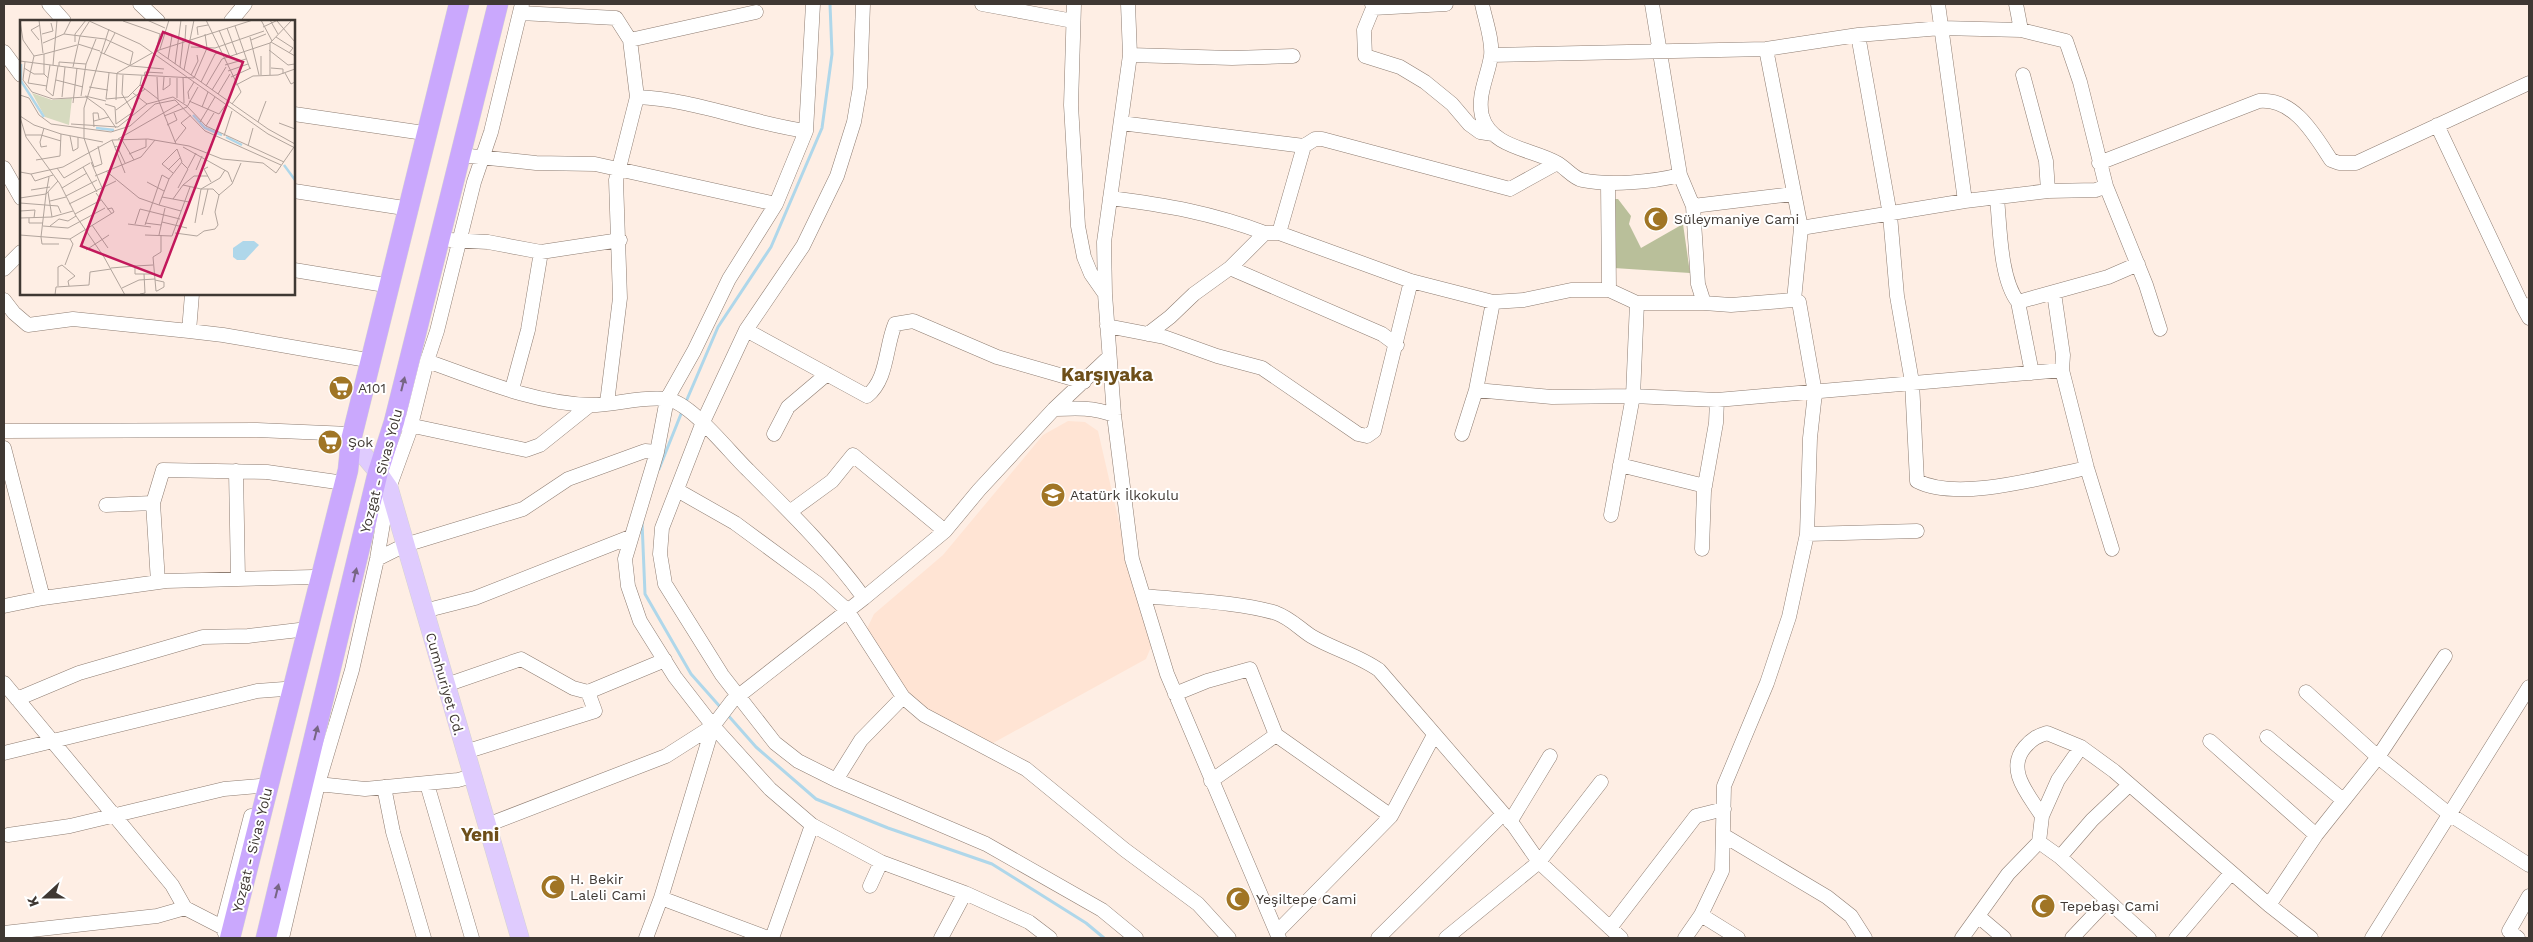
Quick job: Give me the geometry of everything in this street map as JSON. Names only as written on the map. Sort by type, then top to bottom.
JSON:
[{"type":"highway","name":"Yozgat - Sivas Yolu","points":[[227,934],[341,483],[350,437],[458,4]]},
{"type":"highway","name":"Yozgat - Sivas Yolu","points":[[266,938],[384,480],[403,424],[439,239],[498,4]]},
{"type":"main road","name":"Cumhuriyet Cd.","points":[[350,437],[384,480],[520,938]]},
{"type":"street","points":[[49,4],[63,20]]},
{"type":"street","points":[[140,4],[157,20]]},
{"type":"street","points":[[232,20],[245,4]]},
{"type":"street","points":[[4,430],[257,430],[350,437],[404,208],[458,4]]},
{"type":"street","points":[[813,4],[806,131],[776,204],[728,279],[673,401],[630,537],[625,559],[628,586],[640,621],[665,660],[713,726],[770,788],[812,825],[881,862],[964,893],[1029,922],[1050,938]]},
{"type":"street","points":[[863,4],[857,105],[854,122],[836,176],[803,246],[746,330],[700,420],[677,490],[662,528],[660,554],[664,584],[735,700],[775,744],[798,760],[836,780],[986,844],[1102,910],[1136,938]]},
{"type":"street","points":[[982,4],[1073,21]]},
{"type":"street","points":[[1074,4],[1071,105],[1078,226],[1084,256],[1091,274],[1105,294]]},
{"type":"street","points":[[1128,4],[1130,55],[1104,242],[1105,294],[1114,415],[1132,559],[1167,674],[1278,935],[1391,816],[1434,735]]},
{"type":"street","points":[[1446,4],[1373,6],[1364,30],[1365,56],[1400,67],[1426,82],[1452,104],[1469,124],[1480,132],[1492,134],[1510,144],[1557,163],[1580,180],[1608,183],[1680,175]]},
{"type":"street","points":[[1482,4],[1492,54],[1481,94],[1481,109],[1485,122],[1492,134]]},
{"type":"street","points":[[1652,4],[1680,175],[1693,206],[1698,284],[1704,303]]},
{"type":"street","points":[[1938,4],[1965,201]]},
{"type":"street","points":[[2016,4],[2021,30]]},
{"type":"street","points":[[590,405],[540,445],[526,450],[403,424],[437,331],[474,182],[491,132],[521,8],[616,18],[630,40],[637,97],[617,169],[620,298],[607,403]]},
{"type":"street","points":[[630,40],[756,12]]},
{"type":"street","points":[[1492,54],[1766,49],[1858,34],[1942,28],[2021,30],[2066,40],[2080,82],[2106,186],[2138,264],[2160,329]]},
{"type":"street","points":[[1858,34],[1890,215],[1897,296],[1912,382],[1917,481],[1926,485],[1961,490],[2007,484],[2087,468]]},
{"type":"street","points":[[1766,49],[1801,228],[1794,300]]},
{"type":"street","points":[[4,52],[20,74]]},
{"type":"street","points":[[1130,55],[1232,58],[1294,56]]},
{"type":"street","points":[[2023,75],[2046,161],[2048,191]]},
{"type":"street","points":[[2099,163],[2259,101],[2272,100],[2308,125],[2330,160],[2339,163],[2356,163],[2529,85]]},
{"type":"street","points":[[637,97],[664,98],[776,127],[806,131]]},
{"type":"street","points":[[295,114],[424,133]]},
{"type":"street","points":[[1121,123],[1304,146]]},
{"type":"street","points":[[2437,125],[2527,310]]},
{"type":"street","points":[[1148,334],[1170,318],[1194,294],[1230,268],[1272,233],[1304,146],[1315,139],[1322,139],[1510,189],[1557,163]]},
{"type":"street","points":[[460,155],[536,163],[595,164],[776,204]]},
{"type":"street","points":[[4,168],[20,196]]},
{"type":"street","points":[[1608,183],[1609,290]]},
{"type":"street","points":[[1801,228],[1890,215],[1965,201],[2048,191],[2096,190],[2106,186]]},
{"type":"street","points":[[295,191],[404,208]]},
{"type":"street","points":[[1693,206],[1793,194]]},
{"type":"street","points":[[1110,198],[1182,207],[1228,219],[1411,282],[1493,302],[1524,300],[1571,290],[1609,290],[1637,303],[1731,305],[1794,300],[1799,302],[1815,393],[1810,438],[1807,534],[1789,617],[1767,683],[1724,786],[1722,871],[1701,915],[1685,938]]},
{"type":"street","points":[[1997,198],[2004,260],[2012,294],[2018,302],[2032,372]]},
{"type":"street","points":[[439,239],[488,242],[541,252],[620,240]]},
{"type":"street","points":[[512,389],[528,330],[541,252]]},
{"type":"street","points":[[4,269],[20,253]]},
{"type":"street","points":[[2018,302],[2108,277],[2138,264]]},
{"type":"street","points":[[1230,268],[1382,334],[1397,345]]},
{"type":"street","points":[[295,270],[385,285]]},
{"type":"street","points":[[1107,326],[1148,334],[1262,368],[1358,434],[1367,436],[1374,432],[1411,282]]},
{"type":"street","points":[[2054,293],[2063,355],[2062,370],[2087,468],[2112,549]]},
{"type":"street","points":[[189,331],[192,295]]},
{"type":"street","points":[[4,300],[14,313],[28,325],[73,319],[223,334],[367,360]]},
{"type":"street","points":[[1462,434],[1476,390],[1493,302]]},
{"type":"street","points":[[1611,515],[1633,396],[1637,303]]},
{"type":"street","points":[[746,330],[867,396],[881,380],[886,350],[895,324],[913,321],[947,333],[997,357],[1084,382]]},
{"type":"street","points":[[487,825],[666,756],[713,726],[735,700],[864,598],[945,530],[979,490],[1054,409],[1109,357]]},
{"type":"street","points":[[427,361],[540,398],[590,405],[673,401],[700,420],[791,511],[845,571],[864,598]]},
{"type":"street","points":[[1476,390],[1552,397],[1633,396],[1717,400],[1815,393],[1912,382],[2062,370]]},
{"type":"street","points":[[774,434],[788,407],[827,374]]},
{"type":"street","points":[[1702,548],[1705,486],[1716,423],[1717,400]]},
{"type":"street","points":[[1054,409],[1082,407],[1097,409],[1114,415]]},
{"type":"street","points":[[4,448],[42,598]]},
{"type":"street","points":[[377,559],[404,545],[523,508],[568,479],[645,451],[657,452]]},
{"type":"street","points":[[791,511],[832,481],[853,455],[945,530]]},
{"type":"street","points":[[1620,465],[1705,486]]},
{"type":"street","points":[[4,683],[172,885],[185,908],[227,934],[258,786],[313,577],[341,483],[267,472],[164,470],[153,503],[158,582]]},
{"type":"street","points":[[236,471],[238,579]]},
{"type":"street","points":[[282,938],[318,784],[352,670],[377,559],[384,480]]},
{"type":"street","points":[[4,497],[14,486]]},
{"type":"street","points":[[677,490],[735,523],[818,584],[847,610],[903,697],[924,715],[1026,769],[1125,850],[1198,904],[1229,938]]},
{"type":"street","points":[[106,505],[153,503]]},
{"type":"street","points":[[1807,534],[1917,531]]},
{"type":"street","points":[[424,611],[475,598],[630,537]]},
{"type":"street","points":[[4,606],[42,598],[158,582],[313,577]]},
{"type":"street","points":[[1144,596],[1258,609],[1278,614],[1300,626],[1310,635],[1364,659],[1392,683],[1540,862],[1621,938]]},
{"type":"street","points":[[17,699],[79,673],[202,637],[248,636],[299,630]]},
{"type":"street","points":[[2269,905],[2316,834],[2378,757],[2445,656]]},
{"type":"street","points":[[446,685],[521,660],[573,688],[588,692],[665,660]]},
{"type":"street","points":[[1175,694],[1207,681],[1250,669],[1276,735],[1391,816]]},
{"type":"street","points":[[2372,938],[2529,687]]},
{"type":"street","points":[[4,753],[256,691],[284,689]]},
{"type":"street","points":[[466,752],[595,711],[588,692]]},
{"type":"street","points":[[2306,692],[2378,757],[2449,814],[2529,865]]},
{"type":"street","points":[[836,780],[861,740],[903,697]]},
{"type":"street","points":[[646,938],[661,898],[713,726]]},
{"type":"street","points":[[2042,816],[2017,775],[2016,766],[2020,752],[2032,739],[2047,733],[2081,747],[2114,771],[2269,905],[2311,938]]},
{"type":"street","points":[[1211,781],[1276,735]]},
{"type":"street","points":[[2267,737],[2343,800]]},
{"type":"street","points":[[2210,741],[2316,834]]},
{"type":"street","points":[[1962,938],[2008,874],[2039,842],[2042,816],[2058,780],[2081,747]]},
{"type":"street","points":[[1378,938],[1506,819],[1550,756]]},
{"type":"street","points":[[318,784],[365,789],[427,784],[473,776]]},
{"type":"street","points":[[1446,938],[1540,862],[1601,782]]},
{"type":"street","points":[[427,784],[472,938]]},
{"type":"street","points":[[2060,857],[2092,820],[2129,784]]},
{"type":"street","points":[[8,835],[70,826],[224,789],[258,786]]},
{"type":"street","points":[[384,787],[393,832],[424,938]]},
{"type":"street","points":[[1610,928],[1696,816],[1724,809]]},
{"type":"street","points":[[661,898],[770,938],[812,825]]},
{"type":"street","points":[[1723,835],[1827,898],[1851,916],[1862,937]]},
{"type":"street","points":[[2039,842],[2060,857],[2150,938]]},
{"type":"street","points":[[870,886],[881,862]]},
{"type":"street","points":[[2176,938],[2232,873]]},
{"type":"street","points":[[943,938],[964,893]]},
{"type":"street","points":[[2518,938],[2509,931],[2529,896]]},
{"type":"street","points":[[2072,938],[2108,901]]},
{"type":"street","points":[[4,933],[36,934],[157,916],[185,908]]},
{"type":"street","points":[[1701,915],[1738,938]]},
{"type":"street","points":[[1978,916],[2004,938]]},
{"type":"shaded area","points":[[1068,421],[1085,422],[1098,431],[1128,561],[1151,647],[1146,659],[984,748],[932,718],[907,694],[864,635],[874,614],[943,555],[1043,435]]},
{"type":"green space","points":[[1614,199],[1618,199],[1631,216],[1629,224],[1641,248],[1683,224],[1690,273],[1614,268]]},
{"type":"waterway","points":[[685,404],[718,327],[771,247],[822,128],[832,54],[830,4]]},
{"type":"waterway","points":[[659,469],[683,409]]},
{"type":"waterway","points":[[642,522],[645,594],[691,674],[722,709]]},
{"type":"waterway","points":[[726,713],[756,747],[816,799],[888,828],[992,864],[1086,923],[1104,938]]},
{"type":"place","name":"Süleymaniye Cami","points":[[1656,219]]},
{"type":"place","name":"A101","points":[[341,388]]},
{"type":"place","name":"Şok","points":[[330,442]]},
{"type":"place","name":"Atatürk İlkokulu","points":[[1053,495]]},
{"type":"place","name":"H. Bekir Laleli Cami","points":[[553,887]]},
{"type":"place","name":"Yeşiltepe Cami","points":[[1238,899]]},
{"type":"place","name":"Tepebaşı Cami","points":[[2043,906]]},
{"type":"district","name":"Karşıyaka","points":[[1107,374]]},
{"type":"district","name":"Yeni","points":[[480,834]]}]
